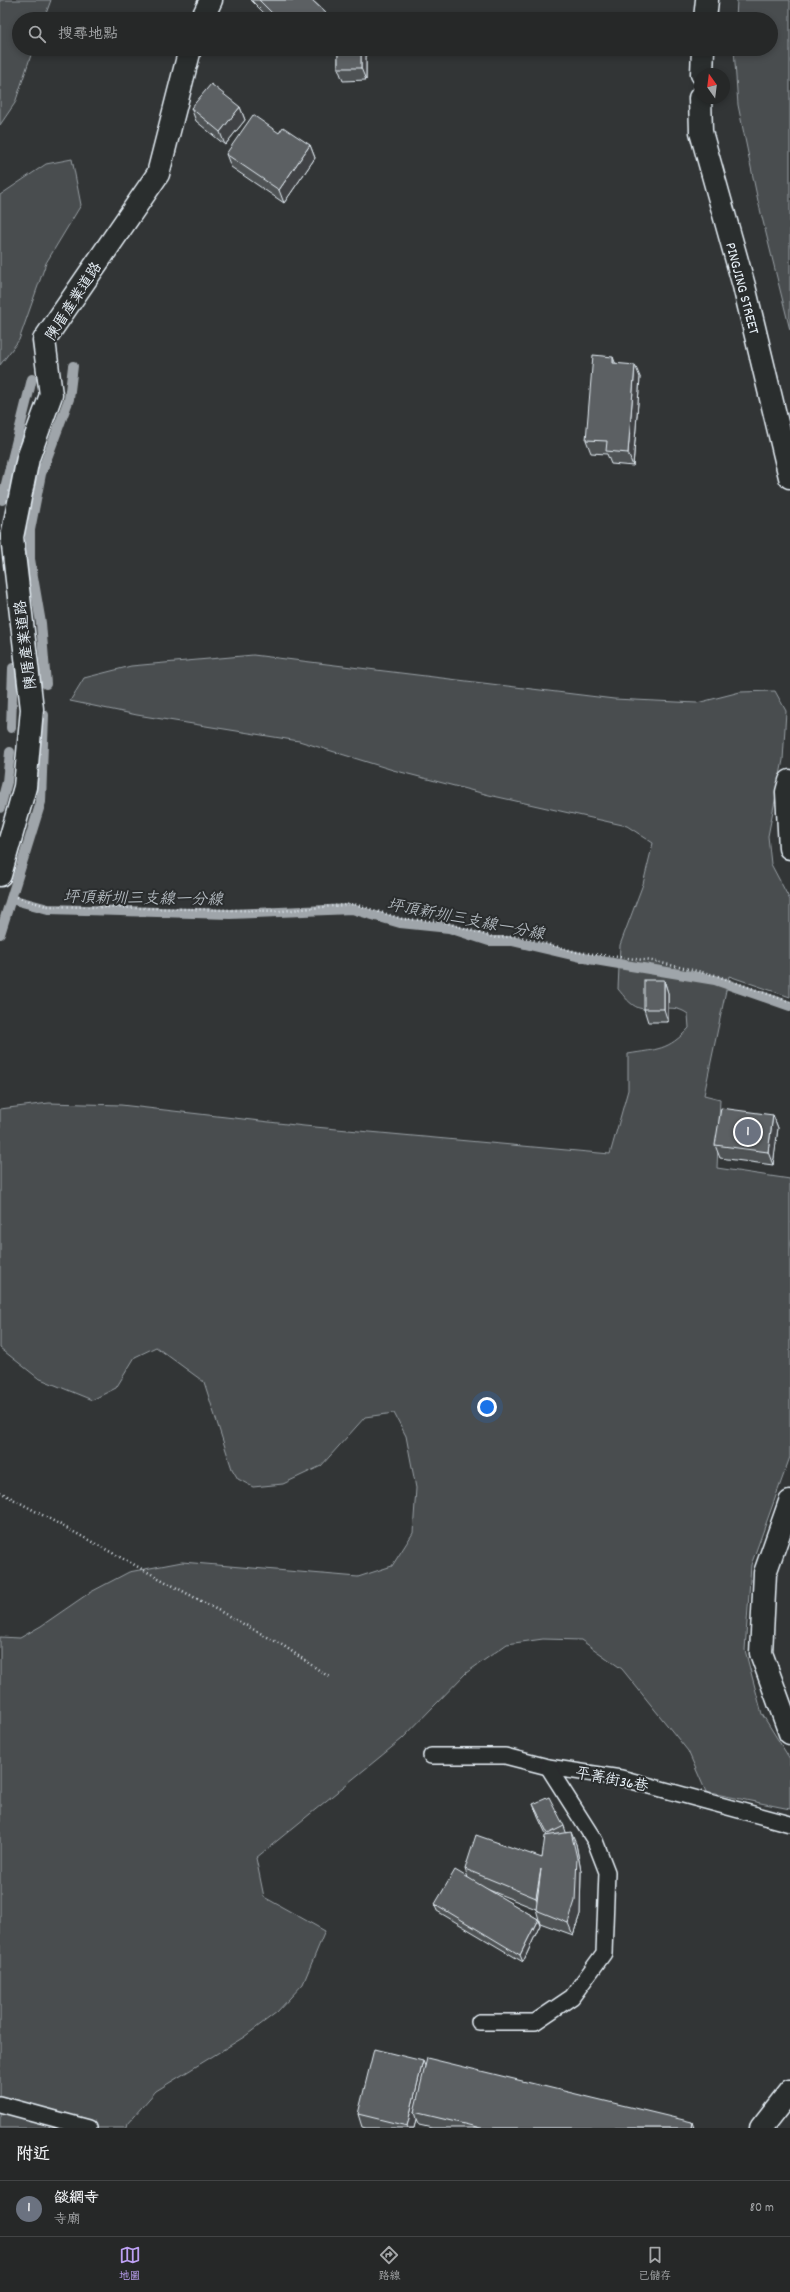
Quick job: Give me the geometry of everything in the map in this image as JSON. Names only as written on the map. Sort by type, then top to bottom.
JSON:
[{"type":"street","points":[[205,12],[211,0]]},
{"type":"street","points":[[706,12],[707,0]]},
{"type":"street","name":"陳厝產業道路","points":[[0,875],[25,787],[32,709],[12,537],[28,458],[52,395],[44,340],[158,174],[188,56]]},
{"type":"street","points":[[702,68],[703,56]]},
{"type":"street","name":"PINGJING STREET","points":[[700,104],[701,132],[744,286],[790,477]]},
{"type":"street","points":[[790,781],[787,792],[790,848]]},
{"type":"street","points":[[790,1502],[765,1573],[761,1653],[790,1733]]},
{"type":"street","points":[[761,2128],[790,2091]]},
{"type":"lane","name":"平菁街36巷","points":[[431,1756],[505,1756],[548,1767],[621,1778],[790,1824]]},
{"type":"lane","points":[[479,2022],[535,2022],[572,1997],[604,1953],[607,1872],[595,1841],[548,1767]]},
{"type":"lane","points":[[0,2104],[89,2128]]},
{"type":"path","points":[[13,895],[46,906],[281,910],[354,904],[403,919],[440,921],[496,938],[518,936],[577,952],[652,961],[716,976],[790,1002]]},
{"type":"path","points":[[0,1492],[284,1646],[329,1677]]},
{"type":"shaded area","points":[[0,0],[51,0],[47,12],[12,12],[12,56],[31,56],[15,103],[0,125]]},
{"type":"shaded area","points":[[737,0],[790,0],[790,330],[758,201],[738,105],[734,56],[778,56],[778,12],[736,12]]},
{"type":"shaded area","points":[[72,159],[81,205],[46,263],[19,340],[0,365],[0,195],[46,164]]},
{"type":"shaded area","points":[[253,655],[614,699],[697,703],[740,692],[775,691],[786,711],[783,760],[768,836],[771,864],[790,900],[790,997],[729,976],[704,1095],[720,1099],[717,1168],[790,1179],[790,1457],[751,1565],[745,1650],[762,1714],[790,1759],[790,1809],[706,1792],[688,1751],[622,1669],[581,1640],[543,1639],[507,1644],[466,1673],[402,1739],[256,1858],[264,1897],[325,1931],[303,1984],[277,2012],[244,2037],[156,2091],[127,2124],[126,2128],[0,2128],[0,1637],[20,1638],[41,1626],[89,1593],[129,1572],[182,1562],[358,1577],[392,1566],[413,1533],[416,1488],[406,1436],[394,1413],[365,1417],[321,1466],[283,1484],[253,1487],[238,1479],[232,1469],[204,1382],[156,1347],[135,1357],[116,1388],[92,1400],[38,1378],[0,1348],[0,1109],[49,1103],[121,1105],[304,1126],[610,1154],[628,1090],[628,1054],[662,1048],[682,1036],[689,1028],[688,1014],[670,1008],[645,1009],[636,1007],[630,1003],[618,989],[620,945],[643,884],[653,843],[627,826],[489,795],[393,770],[299,741],[137,715],[70,701],[84,678],[131,666]]},
{"type":"building","points":[[259,0],[312,0],[325,12],[271,12]]},
{"type":"building","points":[[338,56],[361,56],[361,68],[338,68]]},
{"type":"building","points":[[211,84],[240,107],[220,132],[191,108]]},
{"type":"building","points":[[253,115],[279,133],[283,127],[310,145],[279,190],[226,154]]},
{"type":"building","points":[[593,355],[613,357],[613,363],[635,365],[628,453],[606,451],[607,441],[586,440]]},
{"type":"building","points":[[644,980],[664,980],[664,1009],[644,1009]]},
{"type":"building","points":[[721,1108],[773,1115],[768,1152],[715,1145]]},
{"type":"building","points":[[549,1797],[564,1826],[548,1834],[533,1804]]},
{"type":"building","points":[[571,1832],[577,1858],[575,1901],[568,1923],[536,1910],[541,1869],[536,1898],[465,1869],[476,1835],[542,1858],[545,1836]]},
{"type":"building","points":[[455,1870],[538,1919],[520,1955],[435,1904]]},
{"type":"building","points":[[374,2049],[423,2061],[407,2126],[358,2114]]},
{"type":"building","points":[[427,2058],[692,2122],[691,2128],[481,2128],[414,2112]]},
{"type":"waterway","points":[[46,684],[41,623],[30,559],[30,530],[41,474],[69,399],[73,366]]},
{"type":"waterway","points":[[2,500],[32,379]]},
{"type":"waterway","points":[[11,728],[13,668]]},
{"type":"waterway","points":[[0,934],[41,802],[44,715]]},
{"type":"waterway","points":[[0,808],[7,782],[10,752]]},
{"type":"waterway","name":"坪頂新圳三支線一分線","points":[[11,899],[48,909],[230,914],[352,909],[400,923],[449,928],[489,941],[512,941],[589,959],[715,980],[790,1006]]},
{"type":"place","name":"燄網寺","points":[[748,1132]]}]
